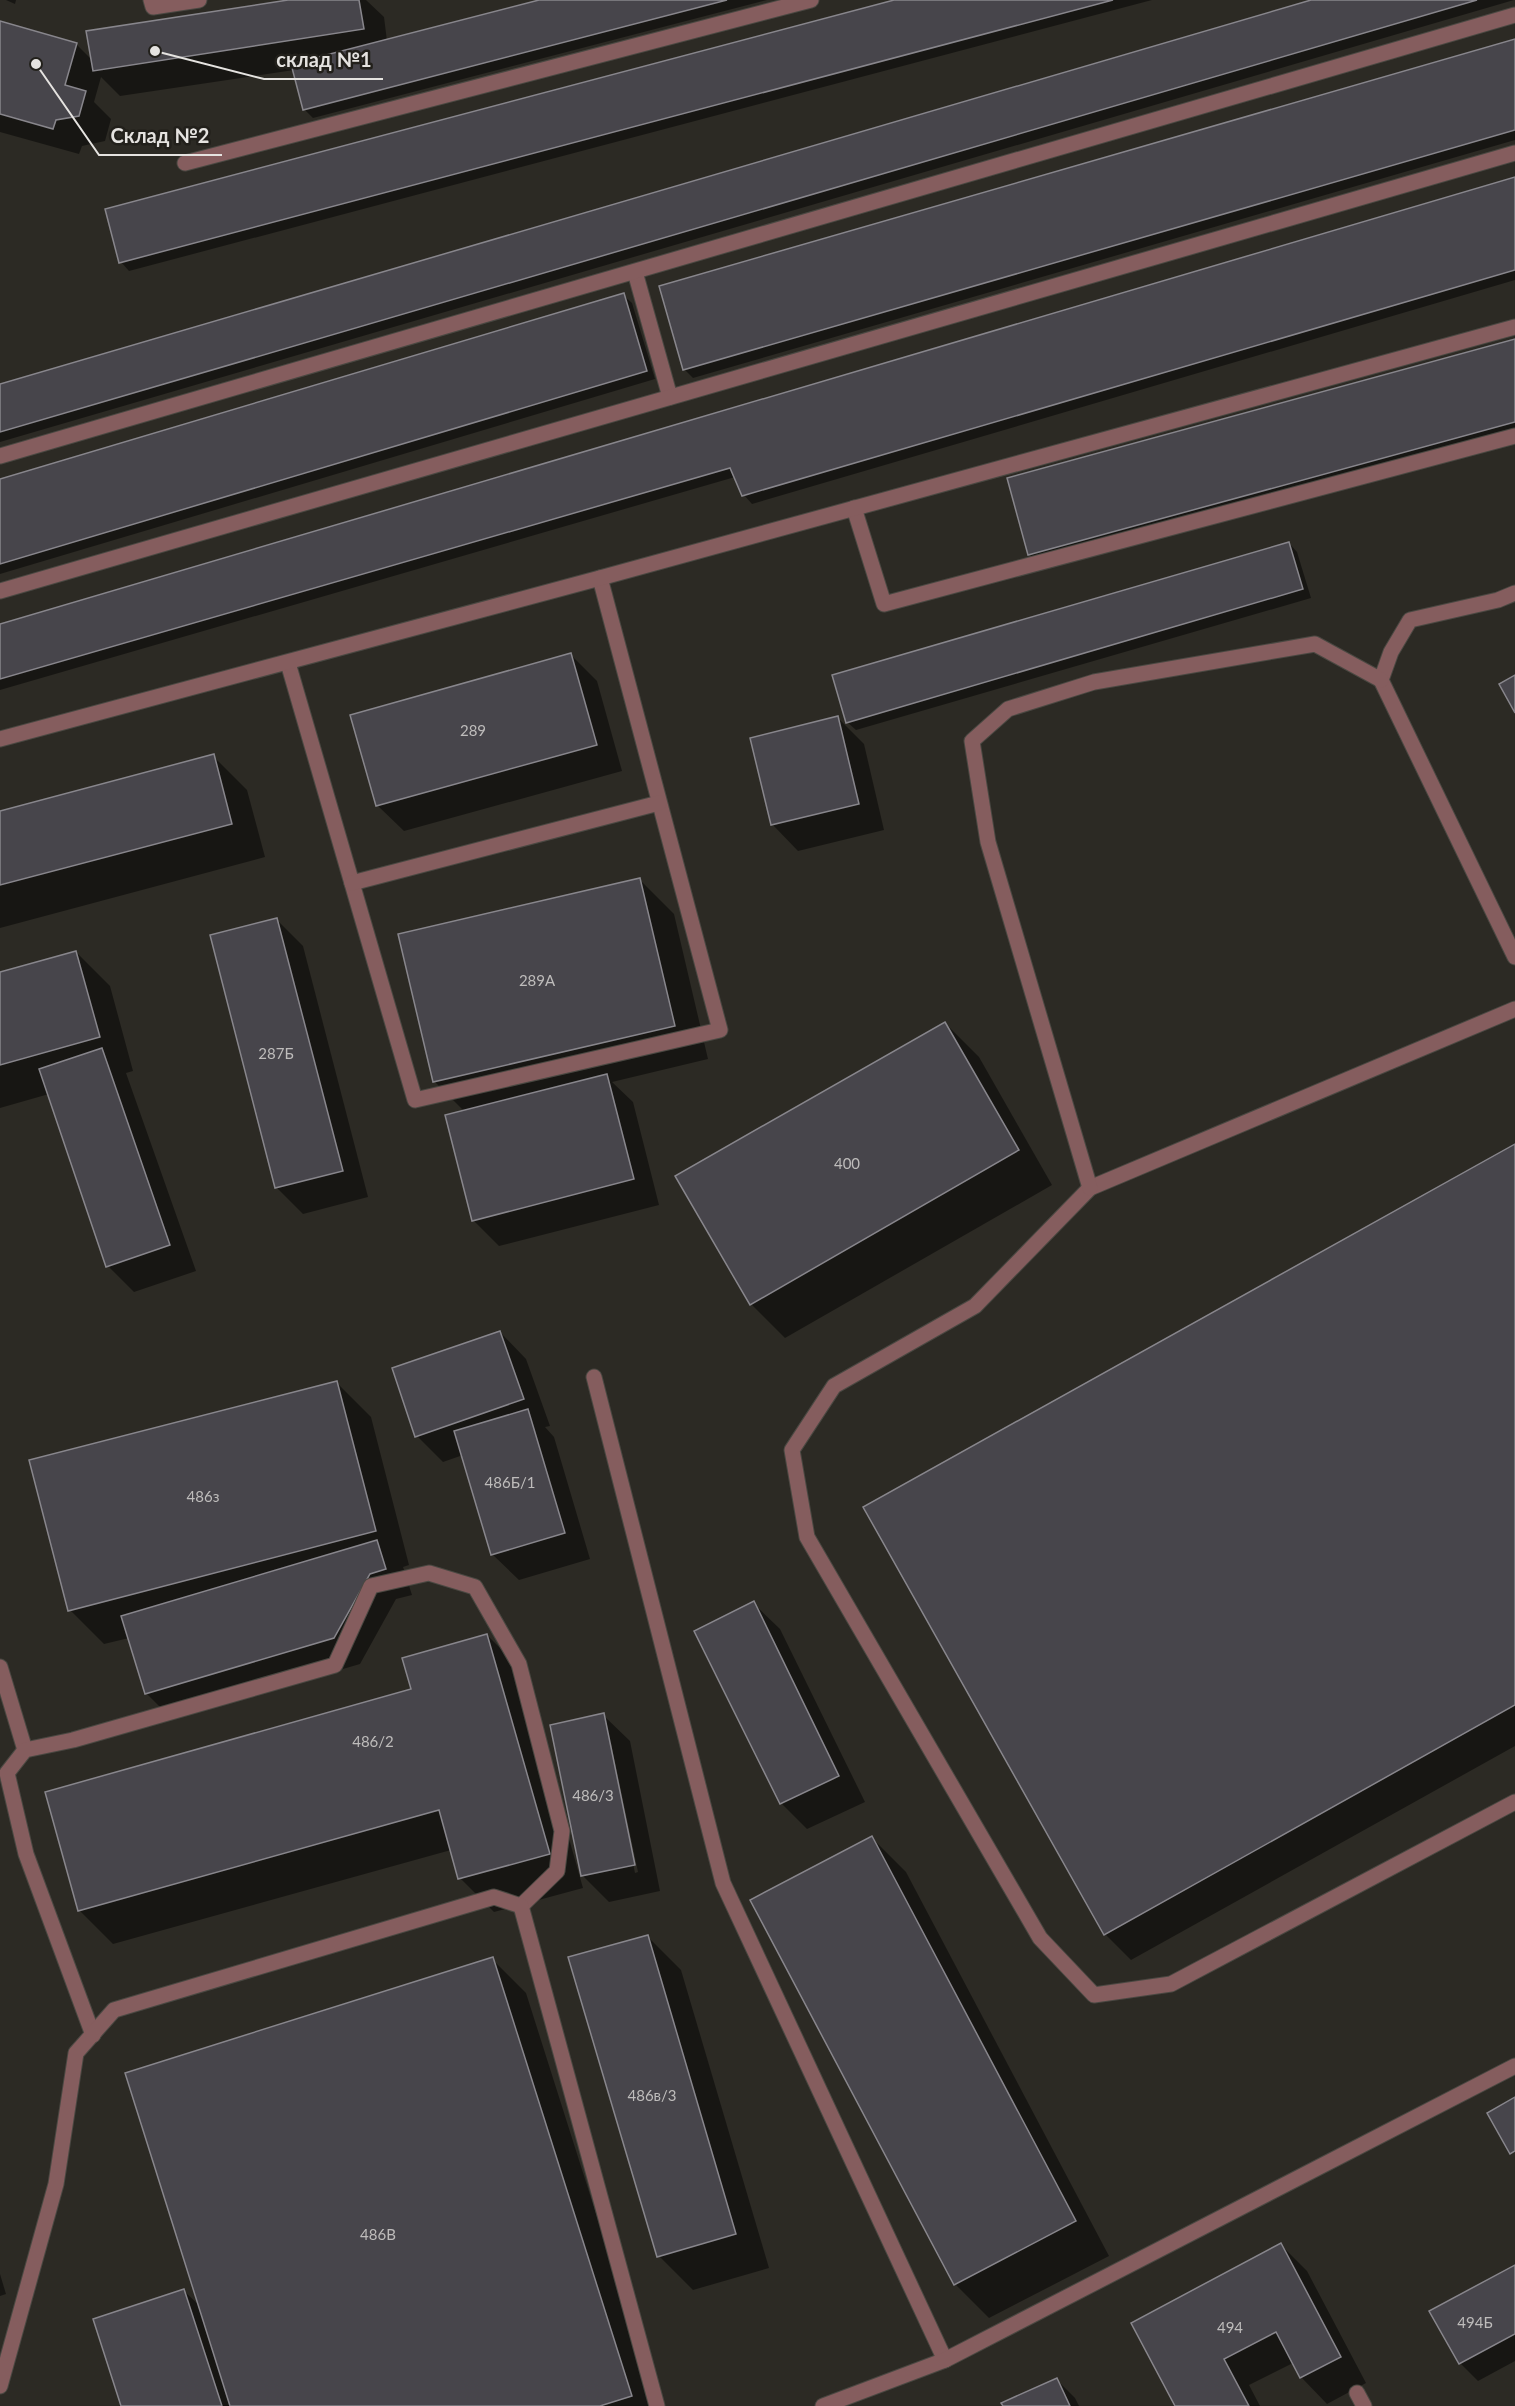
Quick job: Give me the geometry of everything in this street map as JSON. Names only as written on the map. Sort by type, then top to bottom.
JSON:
[{"type":"street","points":[[151,0],[153,7],[199,0]]},
{"type":"street","points":[[185,163],[811,0]]},
{"type":"street","points":[[0,456],[1515,15]]},
{"type":"street","points":[[0,591],[1515,153]]},
{"type":"street","points":[[635,272],[670,397]]},
{"type":"street","points":[[0,739],[288,663],[1515,327]]},
{"type":"street","points":[[854,508],[884,604],[1515,436]]},
{"type":"street","points":[[288,663],[415,1100],[720,1030],[600,578]]},
{"type":"street","points":[[1381,680],[1392,652],[1410,620],[1498,600],[1515,593]]},
{"type":"street","points":[[1090,1188],[988,842],[972,741],[1008,709],[1094,682],[1314,644],[1381,680],[1515,957]]},
{"type":"street","points":[[352,883],[659,802]]},
{"type":"street","points":[[1515,1009],[1090,1188],[975,1306],[834,1386],[792,1450],[807,1537],[1040,1938],[1095,1995],[1171,1984],[1515,1802]]},
{"type":"street","points":[[594,1377],[723,1883],[945,2360]]},
{"type":"street","points":[[93,2035],[26,1854],[7,1773],[25,1750],[73,1740],[335,1665],[371,1586],[429,1573],[474,1587],[519,1664],[562,1830],[556,1871],[521,1905]]},
{"type":"street","points":[[0,1667],[25,1750]]},
{"type":"street","points":[[0,2386],[56,2184],[76,2053],[114,2010],[494,1897],[521,1905]]},
{"type":"street","points":[[521,1905],[657,2406]]},
{"type":"street","points":[[823,2406],[945,2360],[1515,2066]]},
{"type":"building","points":[[288,0],[359,0],[364,29],[93,71],[86,31]]},
{"type":"building","points":[[539,0],[727,0],[303,110],[291,64]]},
{"type":"building","points":[[894,0],[1113,0],[119,263],[105,209]]},
{"type":"building","points":[[1311,0],[1477,0],[0,432],[0,384]]},
{"type":"building","points":[[0,21],[77,43],[65,85],[86,91],[79,116],[56,120],[53,129],[0,114]]},
{"type":"building","points":[[1515,39],[1515,130],[683,370],[659,286]]},
{"type":"building","points":[[1515,177],[1515,270],[742,496],[730,468],[0,679],[0,624]]},
{"type":"building","points":[[624,293],[647,371],[0,564],[0,479]]},
{"type":"building","points":[[1515,339],[1515,422],[1028,555],[1007,478]]},
{"type":"building","points":[[1289,542],[1303,589],[846,723],[832,675]]},
{"type":"building","points":[[571,653],[597,745],[376,806],[350,715]]},
{"type":"building","points":[[1515,675],[1515,713],[1499,684]]},
{"type":"building","points":[[838,716],[859,804],[771,825],[750,738]]},
{"type":"building","points":[[214,754],[232,824],[0,885],[0,811]]},
{"type":"building","points":[[640,878],[675,1026],[433,1082],[398,934]]},
{"type":"building","points":[[277,918],[343,1171],[275,1188],[210,935]]},
{"type":"building","points":[[76,951],[100,1037],[0,1065],[0,972]]},
{"type":"building","points":[[945,1022],[1019,1150],[750,1305],[675,1176]]},
{"type":"building","points":[[102,1048],[170,1245],[106,1267],[39,1069]]},
{"type":"building","points":[[607,1074],[634,1179],[472,1221],[445,1115]]},
{"type":"building","points":[[1515,1144],[1515,1705],[1104,1935],[863,1507]]},
{"type":"building","points":[[500,1331],[524,1399],[415,1437],[392,1368]]},
{"type":"building","points":[[337,1381],[376,1531],[68,1611],[29,1460]]},
{"type":"building","points":[[528,1409],[565,1533],[491,1555],[454,1431]]},
{"type":"building","points":[[377,1540],[386,1569],[370,1574],[334,1638],[145,1694],[121,1616]]},
{"type":"building","points":[[754,1601],[839,1776],[780,1804],[694,1631]]},
{"type":"building","points":[[487,1634],[550,1854],[458,1879],[439,1810],[78,1911],[45,1792],[411,1689],[402,1658]]},
{"type":"building","points":[[604,1713],[635,1865],[581,1876],[550,1725]]},
{"type":"building","points":[[872,1836],[1076,2221],[954,2285],[750,1900]]},
{"type":"building","points":[[648,1935],[736,2234],[657,2257],[568,1957]]},
{"type":"building","points":[[493,1957],[632,2396],[600,2406],[230,2406],[125,2073]]},
{"type":"building","points":[[1515,2097],[1515,2151],[1510,2154],[1487,2113]]},
{"type":"building","points":[[1281,2243],[1341,2357],[1300,2378],[1276,2332],[1224,2359],[1249,2406],[1175,2406],[1131,2323]]},
{"type":"building","points":[[1515,2265],[1515,2334],[1459,2364],[1429,2311]]},
{"type":"building","points":[[184,2289],[222,2406],[121,2406],[93,2319]]},
{"type":"building","points":[[1057,2378],[1070,2406],[1003,2406],[1001,2403]]},
{"type":"place","name":"склад №1","points":[[155,51]]},
{"type":"place","name":"Склад №2","points":[[36,64]]}]
